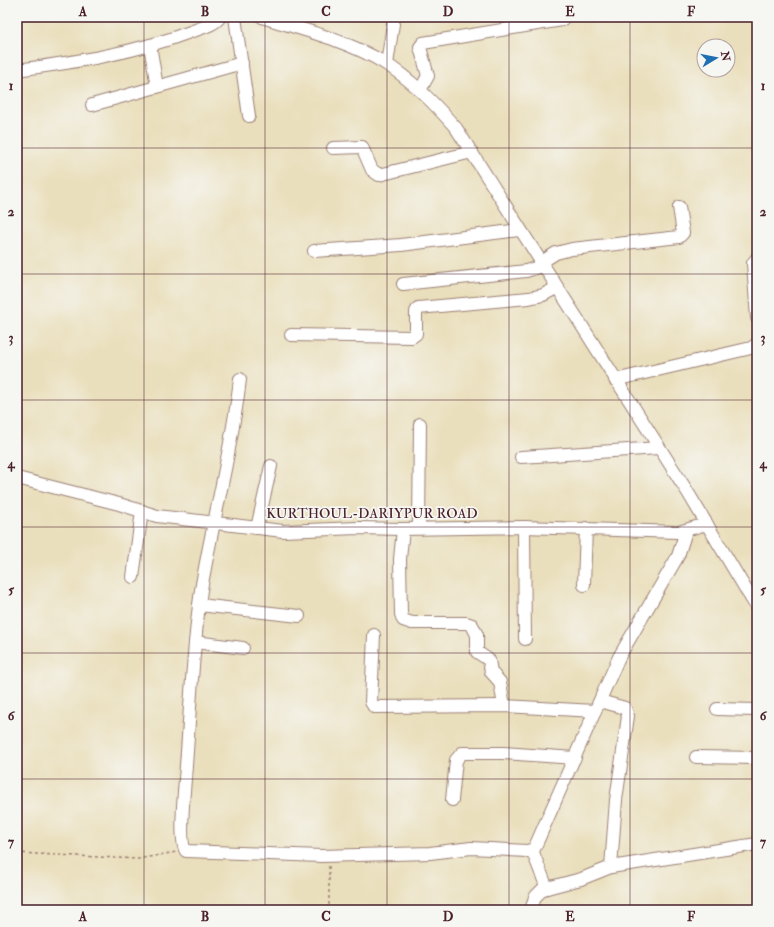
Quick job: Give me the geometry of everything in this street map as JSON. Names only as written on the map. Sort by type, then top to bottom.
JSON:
[{"type":"street","points":[[17,70],[70,63],[150,45],[211,24],[220,17]]},
{"type":"street","points":[[235,17],[248,116]]},
{"type":"street","points":[[387,64],[394,17]]},
{"type":"street","points":[[269,18],[339,41],[387,64],[420,90],[456,128],[541,265],[707,524],[756,606]]},
{"type":"street","points":[[420,90],[428,76],[420,47],[423,43],[562,20]]},
{"type":"street","points":[[150,45],[157,87]]},
{"type":"street","points":[[92,105],[242,63]]},
{"type":"street","points":[[333,148],[362,147],[372,170],[379,175],[472,152]]},
{"type":"street","points":[[403,284],[526,271],[541,265],[556,253],[572,249],[600,245],[658,241],[679,237],[682,235],[683,229],[679,207]]},
{"type":"street","points":[[314,251],[401,245],[520,230]]},
{"type":"street","points":[[757,258],[753,263],[757,318]]},
{"type":"street","points":[[291,335],[412,337],[416,334],[416,312],[420,308],[529,298],[543,295],[556,288]]},
{"type":"street","points":[[615,380],[751,348],[757,344]]},
{"type":"street","points":[[240,379],[232,433],[213,523],[199,605],[183,810],[183,846],[186,851],[329,856],[430,853],[471,848],[532,850],[536,846],[629,637],[678,556],[686,531]]},
{"type":"street","points":[[419,528],[420,424]]},
{"type":"street","points":[[521,457],[659,448]]},
{"type":"street","points":[[257,528],[271,466]]},
{"type":"street","name":"KURTHOUL-DARIYPUR ROAD","points":[[17,478],[174,519],[297,531],[358,528],[404,529],[524,527],[686,531],[707,524]]},
{"type":"street","points":[[133,577],[142,511]]},
{"type":"street","points":[[524,527],[524,638]]},
{"type":"street","points":[[584,585],[586,528]]},
{"type":"street","points":[[404,529],[400,559],[401,614],[403,620],[409,623],[466,623],[472,625],[477,634],[477,652],[488,659],[491,672],[500,682],[504,706]]},
{"type":"street","points":[[199,605],[299,616]]},
{"type":"street","points":[[374,635],[370,702],[374,708],[504,706],[597,706],[625,708],[628,716],[616,800],[611,867]]},
{"type":"street","points":[[195,642],[243,648]]},
{"type":"street","points":[[717,709],[757,710]]},
{"type":"street","points":[[452,800],[456,760],[462,753],[503,753],[575,758]]},
{"type":"street","points":[[696,757],[757,758]]},
{"type":"street","points":[[531,910],[535,897],[547,888],[581,879],[611,867],[757,844]]},
{"type":"street","points":[[532,850],[547,888]]},
{"type":"path","points":[[17,853],[138,859],[186,851]]},
{"type":"path","points":[[329,856],[329,910]]}]
